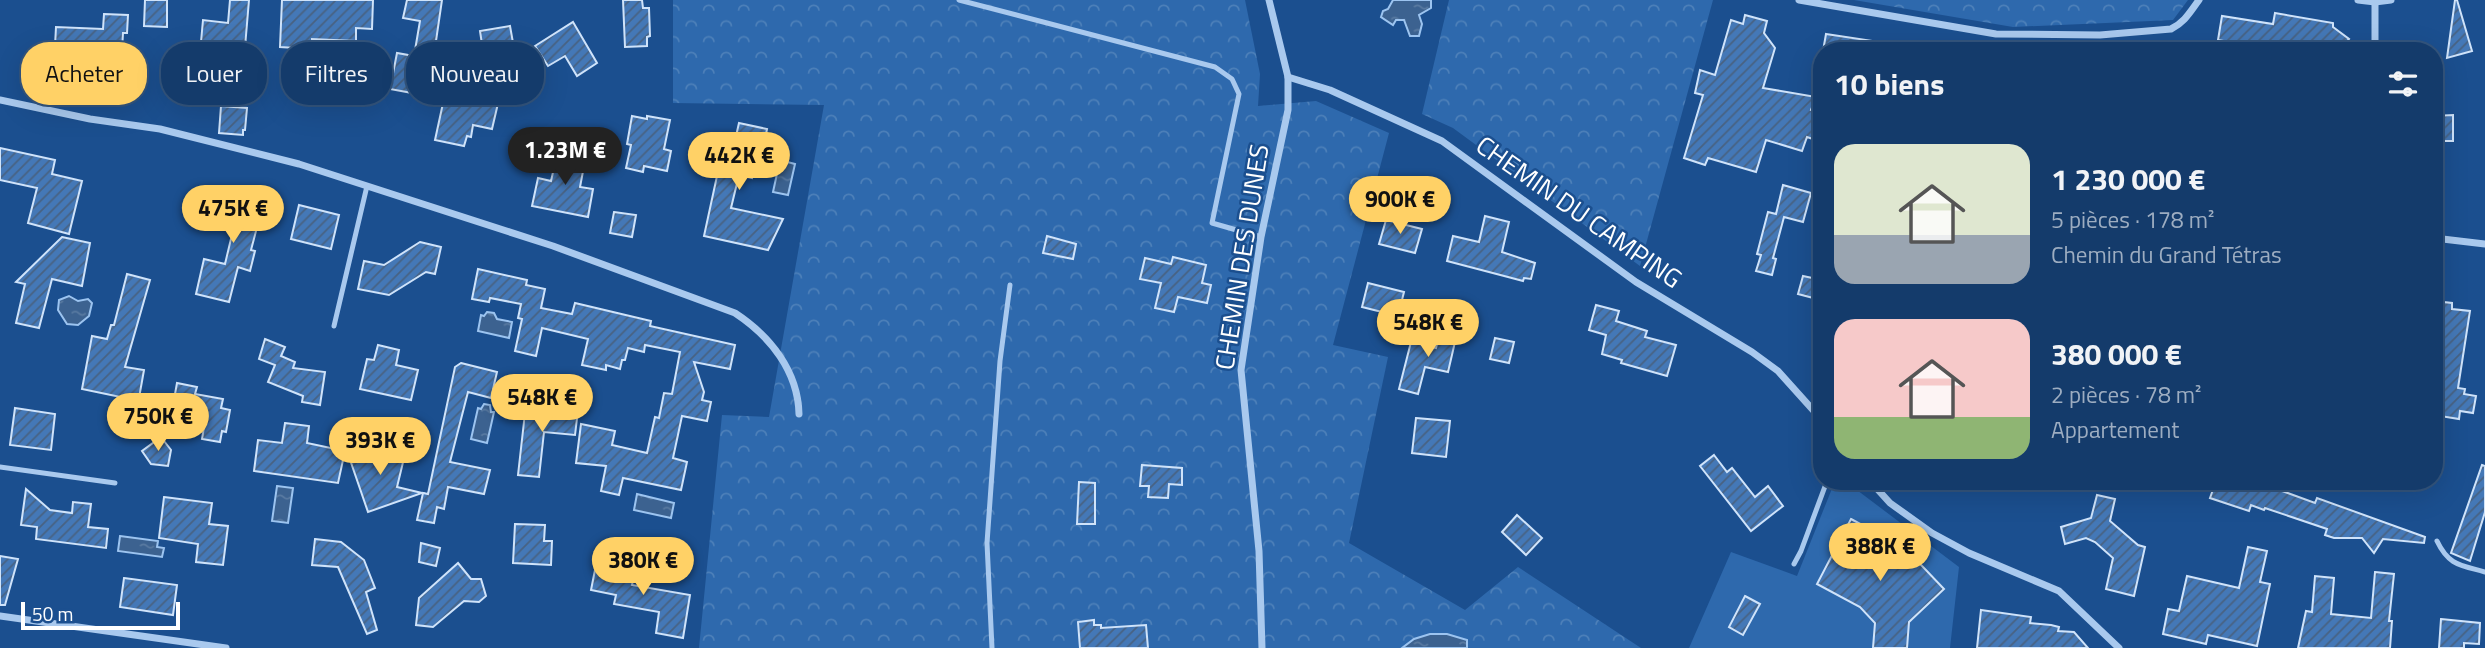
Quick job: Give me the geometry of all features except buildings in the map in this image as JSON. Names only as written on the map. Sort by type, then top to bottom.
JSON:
[{"type":"street","name":"CHEMIN DES DUNES","points":[[1262,648],[1259,551],[1241,370],[1261,237],[1288,110],[1288,77],[1269,0]]},
{"type":"street","points":[[1799,0],[1996,34],[2039,36],[2171,30],[2189,16],[2199,0]]},
{"type":"street","points":[[2358,0],[2390,0]]},
{"type":"street","points":[[2375,2],[2375,42]]},
{"type":"street","name":"CHEMIN DU CAMPING","points":[[1288,77],[1330,90],[1442,141],[1636,282],[1752,352],[1778,371],[1813,410]]},
{"type":"street","points":[[0,100],[184,135],[299,164],[553,246],[735,313],[757,327],[789,368],[798,397],[799,414]]},
{"type":"street","points":[[2443,239],[2485,244]]},
{"type":"street","points":[[1880,490],[1889,503],[1932,533],[1969,553],[2059,592],[2119,648]]},
{"type":"street","points":[[0,617],[226,648]]},
{"type":"lane","points":[[959,0],[1215,67],[1233,79],[1239,94],[1212,223],[1261,237]]},
{"type":"lane","points":[[334,326],[367,186]]},
{"type":"lane","points":[[992,648],[987,543],[1000,361],[1010,285]]},
{"type":"lane","points":[[0,467],[115,483]]},
{"type":"lane","points":[[1794,564],[1824,490]]},
{"type":"lane","points":[[2437,541],[2444,556],[2456,564],[2485,572]]},
{"type":"green space","points":[[673,0],[1245,0],[1260,74],[1258,106],[1316,101],[1389,133],[1333,345],[1388,357],[1349,543],[1465,610],[1518,567],[1641,648],[699,648],[722,415],[769,417],[824,105],[673,103]]},
{"type":"green space","points":[[1449,0],[1713,0],[1640,266],[1453,128],[1422,114]]},
{"type":"green space","points":[[1854,0],[2188,0],[2173,20],[2013,27]]},
{"type":"green space","points":[[1831,490],[1857,490],[1959,567],[1950,648],[1689,648],[1731,552],[1797,576]]},
{"type":"water","points":[[1393,0],[1431,0],[1431,8],[1419,15],[1422,24],[1419,36],[1410,36],[1404,20],[1396,20],[1393,25],[1381,17]]},
{"type":"water","points":[[780,160],[795,164],[788,195],[773,192]]},
{"type":"water","points":[[69,296],[78,301],[88,299],[92,303],[89,316],[78,325],[67,324],[58,310],[59,300]]},
{"type":"water","points":[[487,312],[494,313],[497,319],[512,322],[509,338],[478,331],[481,315],[484,316]]},
{"type":"water","points":[[484,404],[490,405],[491,412],[494,412],[487,443],[471,439],[478,408],[481,409]]},
{"type":"water","points":[[277,486],[293,488],[288,523],[272,521]]},
{"type":"water","points":[[637,494],[674,503],[671,518],[634,510]]},
{"type":"water","points":[[120,536],[158,541],[157,547],[164,548],[162,557],[118,551]]},
{"type":"water","points":[[1430,634],[1447,634],[1467,640],[1467,648],[1402,648],[1414,639]]}]
